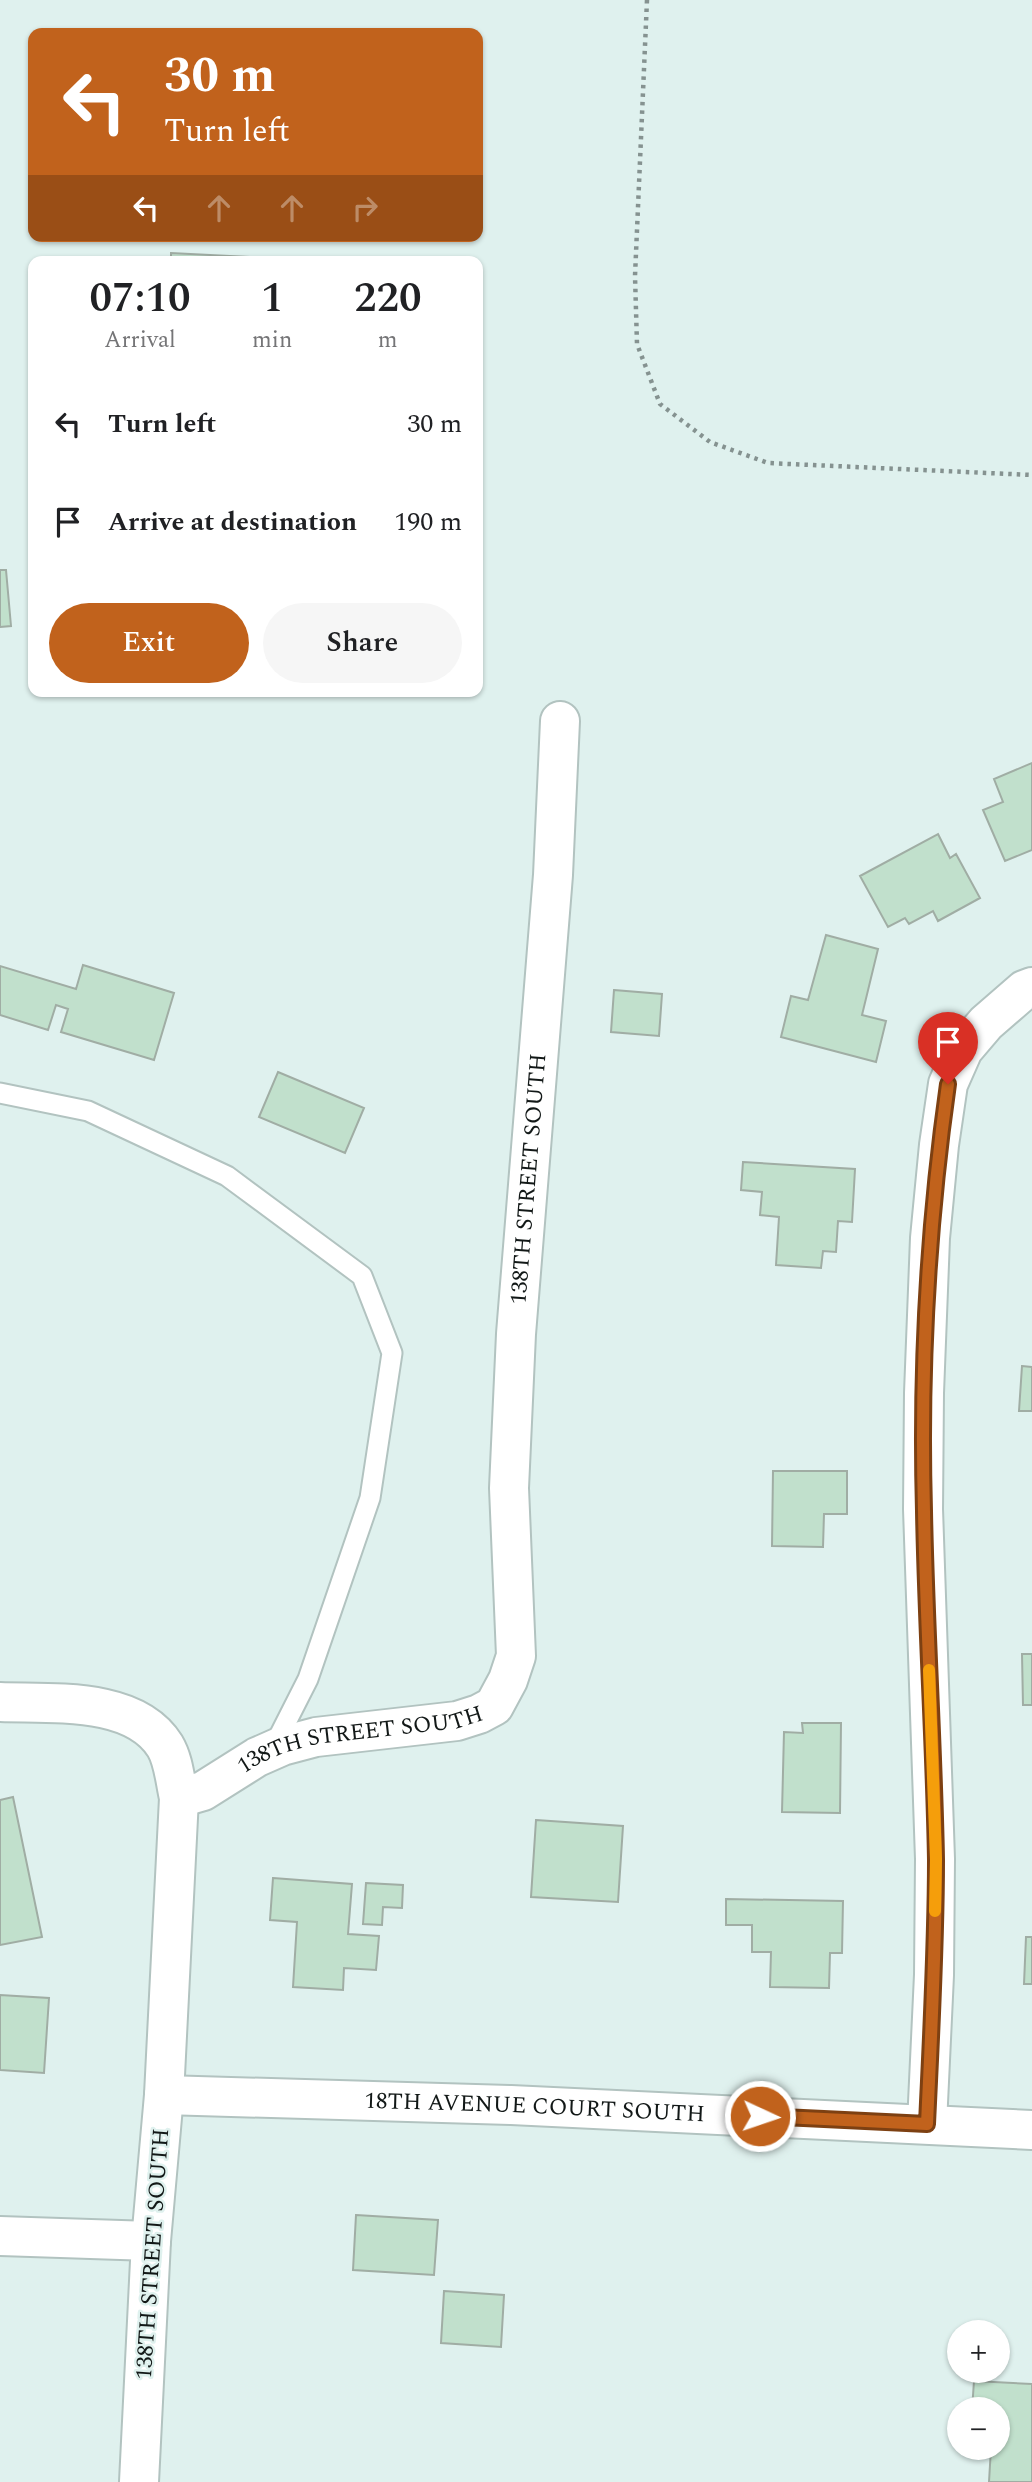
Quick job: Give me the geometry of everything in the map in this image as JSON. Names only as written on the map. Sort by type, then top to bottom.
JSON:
[{"type":"street","name":"138TH STREET SOUTH","points":[[139,2482],[151,2241],[164,2095],[179,1798],[203,1791],[257,1757],[316,1737],[457,1721],[479,1714],[494,1706],[508,1680],[516,1656],[509,1488],[515,1348],[553,875],[560,721]]},
{"type":"street","points":[[927,2124],[936,1859],[923,1509],[930,1238],[948,1084],[963,1050],[986,1023],[1028,989]]},
{"type":"street","points":[[0,1702],[78,1705],[114,1710],[132,1717],[157,1736],[165,1747],[179,1798]]},
{"type":"street","name":"18TH AVENUE COURT SOUTH","points":[[164,2095],[497,2105],[1032,2130]]},
{"type":"street","points":[[0,2236],[151,2241]]},
{"type":"lane","points":[[0,1093],[88,1111],[227,1176],[362,1276],[392,1353],[370,1498],[308,1679],[271,1751]]},
{"type":"path","points":[[647,0],[635,276],[637,344],[660,404],[710,442],[768,463],[1032,475]]},
{"type":"building","points":[[171,253],[230,256],[171,256]]},
{"type":"building","points":[[0,570],[6,570],[11,626],[0,627]]},
{"type":"building","points":[[1032,763],[1032,850],[1005,861],[983,810],[1003,802],[994,779]]},
{"type":"building","points":[[938,834],[950,858],[956,854],[980,898],[938,921],[933,911],[909,924],[905,918],[888,927],[860,876]]},
{"type":"building","points":[[826,935],[878,949],[862,1015],[886,1021],[876,1062],[781,1037],[791,996],[808,1000]]},
{"type":"building","points":[[83,965],[174,993],[154,1060],[61,1032],[68,1009],[56,1005],[48,1030],[0,1015],[0,966],[76,989]]},
{"type":"building","points":[[614,990],[662,994],[659,1036],[611,1032]]},
{"type":"building","points":[[278,1072],[364,1108],[345,1153],[259,1117]]},
{"type":"building","points":[[743,1162],[855,1169],[852,1222],[838,1221],[836,1252],[823,1251],[821,1268],[776,1265],[779,1217],[760,1215],[762,1192],[741,1190]]},
{"type":"building","points":[[1022,1366],[1032,1367],[1032,1411],[1019,1411]]},
{"type":"building","points":[[773,1471],[847,1471],[847,1514],[824,1514],[823,1547],[772,1546]]},
{"type":"building","points":[[1022,1654],[1032,1654],[1032,1705],[1023,1705]]},
{"type":"building","points":[[802,1723],[841,1723],[840,1813],[782,1812],[784,1732],[803,1733]]},
{"type":"building","points":[[13,1797],[42,1937],[0,1945],[0,1800]]},
{"type":"building","points":[[536,1820],[623,1826],[618,1902],[531,1897]]},
{"type":"building","points":[[273,1878],[352,1884],[348,1934],[379,1936],[376,1970],[344,1968],[343,1990],[293,1987],[297,1922],[270,1920]]},
{"type":"building","points":[[366,1883],[403,1885],[402,1908],[383,1907],[382,1925],[363,1924]]},
{"type":"building","points":[[726,1899],[843,1901],[842,1953],[830,1953],[829,1988],[770,1987],[771,1952],[752,1952],[752,1925],[726,1925]]},
{"type":"building","points":[[1026,1937],[1032,1937],[1032,1984],[1024,1984]]},
{"type":"building","points":[[0,1995],[49,1998],[44,2073],[0,2070]]},
{"type":"building","points":[[356,2215],[438,2220],[434,2275],[353,2270]]},
{"type":"building","points":[[444,2291],[504,2295],[501,2347],[441,2343]]},
{"type":"building","points":[[974,2383],[1032,2384],[1032,2482],[989,2482],[990,2460],[1010,2460],[1010,2397],[973,2397]]},
{"type":"slow traffic","points":[[929,1670],[936,1859],[935,1911]]},
{"type":"route","points":[[760,2116],[927,2124],[936,1859],[923,1509],[924,1393],[930,1238],[948,1084]]}]
